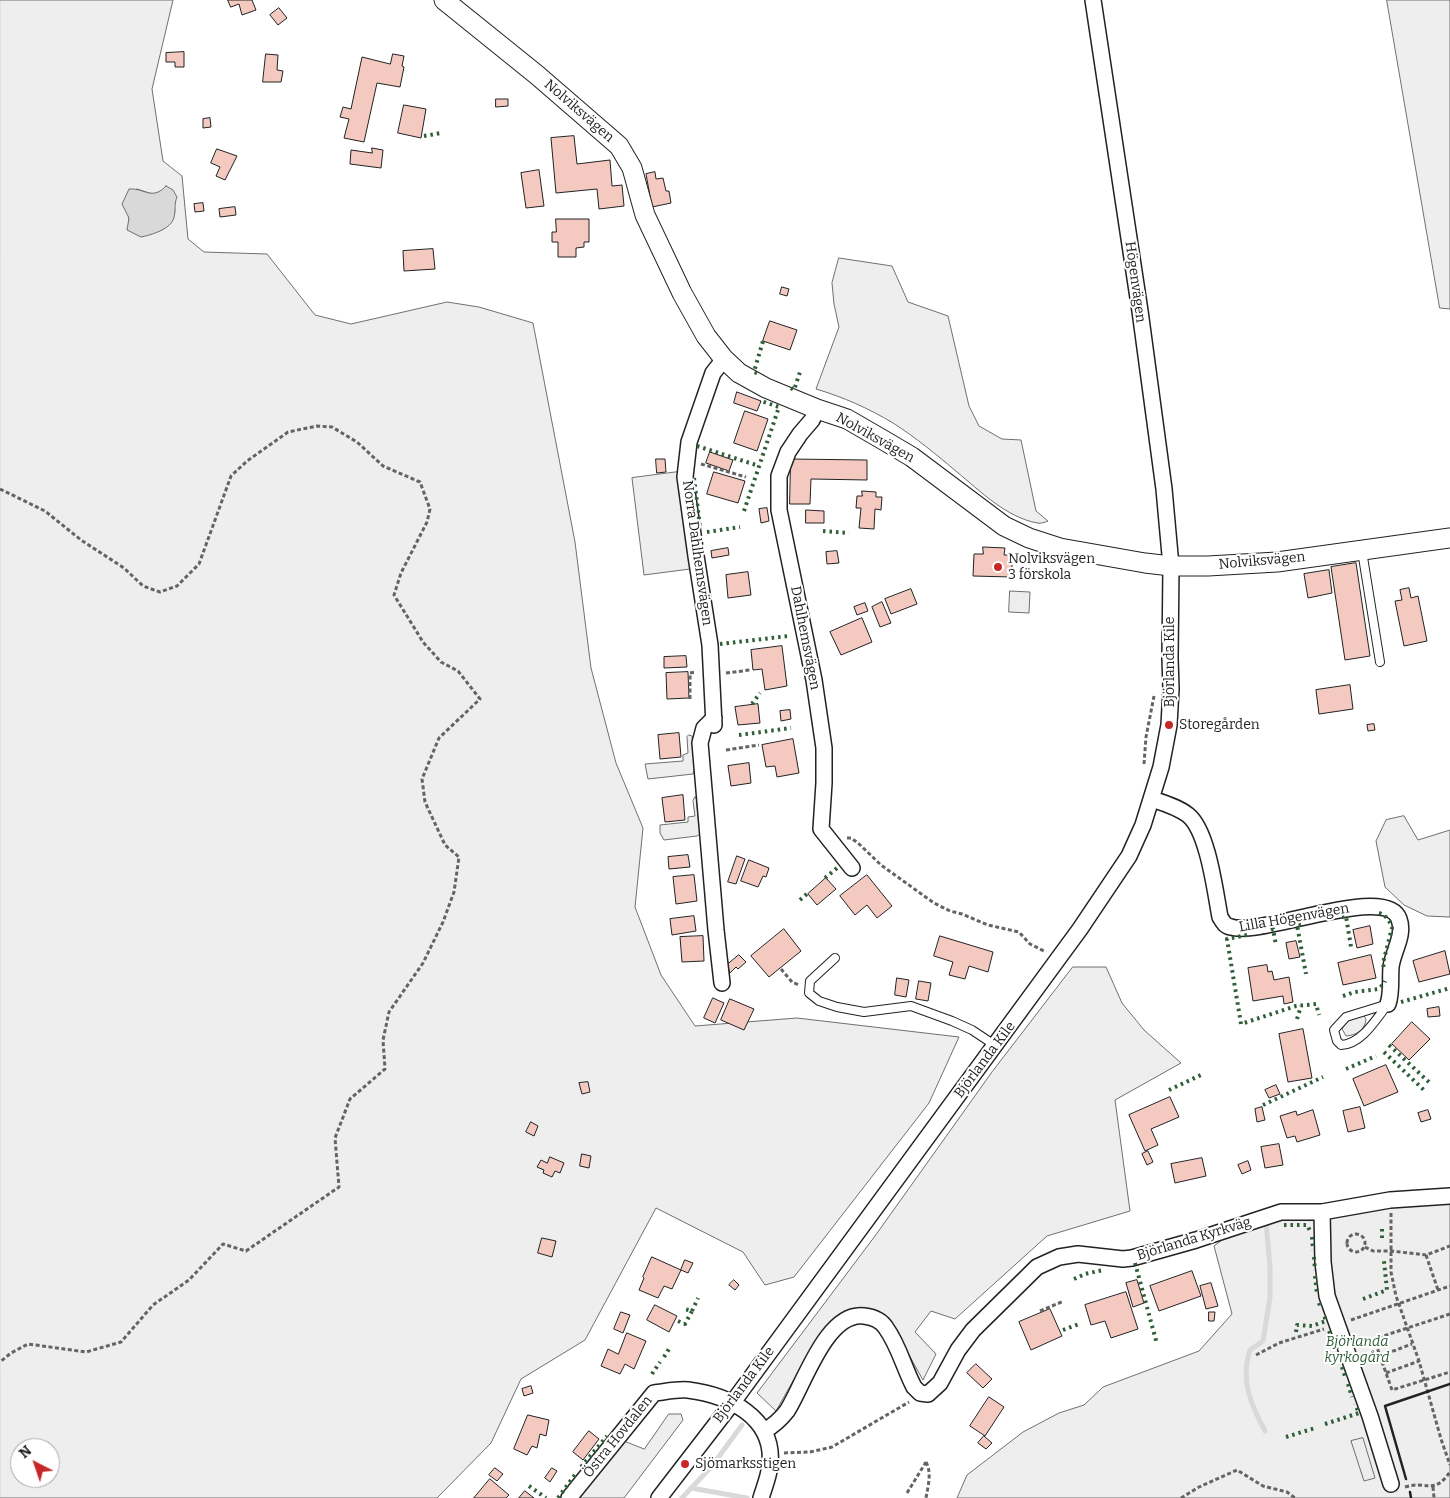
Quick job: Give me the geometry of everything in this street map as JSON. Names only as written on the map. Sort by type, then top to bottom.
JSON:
[{"type":"street","name":"Nolviksvägen","points":[[444,0],[537,75],[619,146],[632,168],[645,215],[682,293],[706,336],[724,359],[739,373],[766,388],[847,419],[912,457],[1004,526],[1030,538],[1060,548],[1171,566],[1277,562],[1450,538]]},
{"type":"street","name":"Högenvägen","points":[[1093,0],[1140,310],[1164,489],[1171,566]]},
{"type":"street","name":"Norra Dahlhemsvägen","points":[[722,983],[700,743],[704,728],[714,722],[710,645],[685,477],[689,442],[707,387],[724,359]]},
{"type":"street","name":"Dahlhemsvägen","points":[[817,409],[812,420],[788,452],[779,476],[779,510],[814,680],[824,748],[822,829],[852,868]]},
{"type":"street","name":"Björlanda Kile","points":[[659,1498],[733,1402],[996,1046],[1105,893],[1129,856],[1152,799],[1161,767],[1169,725],[1171,689],[1171,566]]},
{"type":"street","name":"Lilla Högenvägen","points":[[1152,799],[1188,814],[1195,822],[1204,838],[1220,917],[1225,924],[1232,928],[1266,925],[1356,907],[1373,906],[1389,908],[1394,912],[1399,917],[1401,930],[1391,966],[1391,996],[1388,1004]]},
{"type":"street","name":"Björlanda Kyrkväg","points":[[922,1393],[928,1394],[935,1390],[958,1350],[973,1330],[1037,1267],[1058,1257],[1078,1254],[1123,1259],[1132,1258],[1196,1240],[1280,1212],[1322,1212],[1390,1200],[1450,1196]]},
{"type":"street","points":[[1322,1212],[1323,1262],[1327,1296],[1370,1416],[1391,1484]]},
{"type":"street","points":[[764,1431],[779,1421],[787,1410],[800,1383],[836,1327],[845,1320],[858,1315],[878,1319],[886,1328],[909,1377],[914,1386],[922,1393]]},
{"type":"street","name":"Östra Hovdalen","points":[[569,1498],[654,1393],[686,1390],[733,1402]]},
{"type":"street","points":[[733,1402],[755,1420],[764,1431],[768,1440],[770,1466],[761,1498]]},
{"type":"lane","points":[[1362,551],[1380,662]]},
{"type":"lane","points":[[835,958],[810,981],[809,993],[819,1001],[837,1007],[864,1012],[911,1006],[972,1030],[996,1046]]},
{"type":"lane","points":[[1388,1004],[1361,1037],[1347,1045],[1341,1045],[1337,1041],[1334,1030],[1346,1017],[1388,1004]]},
{"type":"path","points":[[0,489],[45,511],[81,540],[124,568],[142,586],[160,592],[177,586],[200,564],[231,476],[246,461],[288,432],[317,426],[332,428],[358,442],[383,466],[420,482],[430,508],[427,522],[401,573],[394,595],[423,642],[441,662],[458,671],[480,699],[439,738],[422,779],[425,802],[445,845],[459,857],[454,892],[443,922],[423,963],[389,1012],[383,1040],[385,1069],[350,1099],[334,1138],[339,1187],[246,1251],[223,1244],[189,1280],[153,1305],[121,1342],[86,1352],[28,1344],[0,1362]]},
{"type":"path","points":[[688,460],[746,477]]},
{"type":"path","points":[[712,675],[750,670]]},
{"type":"path","points":[[1144,767],[1146,736],[1156,690]]},
{"type":"path","points":[[726,750],[759,745]]},
{"type":"path","points":[[835,847],[847,838],[851,838],[881,865],[934,903],[988,925],[1019,932],[1030,944],[1038,948]]},
{"type":"path","points":[[1048,953],[1052,947]]},
{"type":"path","points":[[781,969],[792,982],[809,990]]},
{"type":"path","points":[[1390,1200],[1391,1272],[1398,1304],[1419,1361],[1423,1381],[1450,1465]]},
{"type":"path","points":[[1353,1234],[1358,1234],[1365,1238],[1365,1247],[1358,1252],[1354,1252],[1350,1249],[1347,1241],[1353,1234]]},
{"type":"path","points":[[1365,1247],[1373,1251],[1426,1255],[1450,1246]]},
{"type":"path","points":[[1426,1255],[1438,1290]]},
{"type":"path","points":[[1256,1355],[1279,1343],[1450,1286]]},
{"type":"path","points":[[1040,1310],[1064,1301]]},
{"type":"path","points":[[1450,1314],[1374,1339],[1392,1390],[1450,1372]]},
{"type":"path","points":[[1380,1356],[1412,1344]]},
{"type":"path","points":[[1386,1373],[1419,1361]]},
{"type":"path","points":[[770,1456],[781,1453],[810,1452],[832,1448],[922,1393]]},
{"type":"path","points":[[907,1494],[926,1462],[930,1478],[926,1498]]},
{"type":"path","points":[[1181,1498],[1199,1487],[1237,1470],[1263,1486],[1287,1492],[1295,1498]]},
{"type":"path","points":[[1391,1484],[1394,1489],[1420,1484],[1433,1487],[1440,1484],[1450,1472]]},
{"type":"path","points":[[1433,1487],[1434,1498]]},
{"type":"green space","points":[[0,0],[173,0],[152,89],[163,161],[182,176],[188,239],[204,252],[267,254],[315,315],[351,324],[447,302],[479,307],[533,323],[575,542],[591,668],[616,763],[643,828],[635,907],[661,975],[695,1026],[797,1018],[959,1037],[929,1103],[794,1277],[765,1285],[743,1252],[656,1208],[585,1340],[521,1379],[491,1443],[437,1498],[0,1498]],"holes":[[[137,189],[152,194],[161,192],[174,204],[175,212],[162,230],[148,235],[129,222],[129,218]]]},
{"type":"green space","points":[[1387,0],[1450,0],[1450,309],[1440,308]]},
{"type":"green space","points":[[839,258],[892,266],[908,302],[948,316],[969,406],[979,426],[1002,439],[1021,440],[1036,511],[1048,521],[1037,523],[1026,520],[1004,509],[984,495],[926,446],[893,423],[855,403],[816,389],[839,327],[832,283]]},
{"type":"green space","points":[[678,472],[690,569],[644,575],[632,478]]},
{"type":"green space","points":[[689,735],[692,736],[695,766],[693,774],[648,779],[645,764],[683,761],[683,755],[688,753],[687,737]]},
{"type":"green space","points":[[695,797],[700,834],[664,840],[660,833],[660,825],[688,822],[688,817],[695,816],[693,801]]},
{"type":"green space","points":[[1404,816],[1418,840],[1450,830],[1450,917],[1427,916],[1404,905],[1385,887],[1376,841],[1386,820]]},
{"type":"green space","points":[[1073,967],[1106,967],[1122,1003],[1144,1030],[1181,1063],[1115,1100],[1130,1211],[1047,1236],[955,1319],[931,1311],[915,1332],[936,1354],[923,1380],[892,1325],[871,1309],[847,1313],[823,1333],[806,1358],[776,1411],[757,1393],[875,1236],[992,1072]]},
{"type":"green space","points":[[1364,1016],[1366,1019],[1362,1029],[1357,1033],[1346,1036],[1342,1029],[1346,1023],[1354,1018]]},
{"type":"green space","name":"Björlanda kyrkogård","points":[[1450,1202],[1450,1498],[957,1498],[967,1475],[1023,1432],[1059,1413],[1084,1405],[1103,1387],[1199,1351],[1232,1314],[1214,1246],[1235,1230],[1298,1216]]},
{"type":"green space","points":[[669,1414],[681,1414],[683,1420],[624,1498],[579,1498],[624,1441],[644,1449]]},
{"type":"shaded area","points":[[166,186],[173,190],[177,197],[174,217],[169,225],[160,231],[141,237],[127,230],[129,218],[122,204],[129,189],[157,193]]},
{"type":"shaded area","points":[[1010,591],[1030,592],[1029,613],[1009,612]]},
{"type":"shaded area","points":[[1363,1438],[1375,1478],[1364,1481],[1351,1441]]},
{"type":"building","points":[[228,0],[252,0],[256,10],[242,15],[239,4],[231,7]]},
{"type":"building","points":[[279,8],[287,18],[278,25],[270,15]]},
{"type":"building","points":[[184,52],[184,67],[175,67],[175,62],[166,62],[166,53]]},
{"type":"building","points":[[266,54],[278,55],[277,70],[283,71],[281,82],[263,82]]},
{"type":"building","points":[[393,54],[404,56],[400,87],[377,83],[364,142],[344,138],[349,119],[340,117],[343,107],[351,109],[362,57],[390,64]]},
{"type":"building","points":[[496,99],[508,99],[508,106],[496,107]]},
{"type":"building","points":[[404,105],[426,109],[421,138],[398,133]]},
{"type":"building","points":[[210,118],[211,127],[203,128],[203,119]]},
{"type":"building","points":[[574,136],[577,164],[610,160],[612,186],[622,185],[624,206],[599,209],[597,189],[556,193],[551,138]]},
{"type":"building","points":[[372,148],[383,150],[381,168],[350,164],[351,150],[372,153]]},
{"type":"building","points":[[217,149],[237,156],[225,180],[216,176],[220,167],[211,163]]},
{"type":"building","points":[[539,170],[544,206],[526,208],[521,173]]},
{"type":"building","points":[[655,172],[656,179],[663,178],[666,191],[669,191],[671,203],[652,207],[646,174]]},
{"type":"building","points":[[203,203],[204,211],[195,212],[194,204]]},
{"type":"building","points":[[235,207],[236,215],[220,217],[219,209]]},
{"type":"building","points":[[556,219],[589,219],[589,242],[584,242],[584,247],[576,248],[576,257],[558,257],[558,242],[552,242],[552,232],[556,232]]},
{"type":"building","points":[[433,249],[435,269],[404,271],[403,251]]},
{"type":"building","points":[[782,287],[789,289],[787,296],[780,294]]},
{"type":"building","points":[[770,321],[797,330],[790,350],[763,341]]},
{"type":"building","points":[[737,392],[761,401],[757,411],[734,403]]},
{"type":"building","points":[[745,411],[768,419],[757,451],[734,443]]},
{"type":"building","points":[[710,452],[733,460],[729,471],[706,463]]},
{"type":"building","points":[[656,459],[665,459],[666,472],[657,473]]},
{"type":"building","points":[[791,459],[867,460],[867,480],[811,479],[810,504],[790,504]]},
{"type":"building","points":[[714,472],[745,481],[738,503],[707,494]]},
{"type":"building","points":[[862,491],[876,492],[876,497],[882,497],[881,510],[875,509],[874,529],[859,528],[861,508],[856,508],[857,496],[862,496]]},
{"type":"building","points":[[767,508],[769,521],[761,523],[759,509]]},
{"type":"building","points":[[806,510],[824,511],[824,523],[806,523]]},
{"type":"building","points":[[983,547],[1005,548],[1004,555],[1012,555],[1012,577],[973,576],[974,554],[983,554]]},
{"type":"building","points":[[728,548],[729,555],[712,558],[711,551]]},
{"type":"building","points":[[837,551],[839,563],[827,564],[826,552]]},
{"type":"building","points":[[1356,563],[1370,656],[1345,660],[1331,567]]},
{"type":"building","points":[[1329,570],[1332,593],[1308,598],[1304,574]]},
{"type":"building","points":[[748,572],[751,595],[728,598],[726,575]]},
{"type":"building","points":[[1409,588],[1411,598],[1418,596],[1427,641],[1404,646],[1395,601],[1402,600],[1400,590]]},
{"type":"building","points":[[911,589],[917,604],[891,614],[885,599]]},
{"type":"building","points":[[882,602],[891,623],[880,627],[872,607]]},
{"type":"building","points":[[865,603],[868,611],[857,615],[854,607]]},
{"type":"building","points":[[862,618],[872,642],[841,655],[830,632]]},
{"type":"building","points":[[782,646],[787,686],[765,690],[762,669],[753,670],[751,650]]},
{"type":"building","points":[[686,656],[687,667],[664,668],[664,657]]},
{"type":"building","points":[[688,672],[689,698],[667,699],[666,673]]},
{"type":"building","points":[[1350,685],[1353,709],[1319,714],[1316,690]]},
{"type":"building","points":[[758,704],[760,723],[738,725],[735,707]]},
{"type":"building","points":[[790,710],[791,719],[781,721],[780,711]]},
{"type":"building","points":[[1374,724],[1375,730],[1368,731],[1367,725]]},
{"type":"building","points":[[679,733],[681,757],[660,759],[658,735]]},
{"type":"building","points":[[793,739],[799,773],[777,777],[775,766],[766,767],[762,745]]},
{"type":"building","points":[[749,763],[751,783],[731,786],[728,766]]},
{"type":"building","points":[[683,795],[685,820],[665,822],[662,798]]},
{"type":"building","points":[[688,855],[690,867],[669,869],[668,857]]},
{"type":"building","points":[[737,856],[745,859],[736,884],[728,882]]},
{"type":"building","points":[[749,860],[769,868],[766,877],[763,876],[758,887],[741,881]]},
{"type":"building","points":[[694,875],[697,901],[676,904],[673,877]]},
{"type":"building","points":[[867,875],[892,906],[877,918],[867,905],[855,915],[840,896]]},
{"type":"building","points":[[826,878],[836,889],[817,905],[808,894]]},
{"type":"building","points":[[694,916],[696,931],[672,935],[670,919]]},
{"type":"building","points":[[1370,926],[1373,944],[1357,948],[1353,930]]},
{"type":"building","points":[[784,929],[801,951],[769,977],[751,956]]},
{"type":"building","points":[[703,936],[704,961],[682,962],[680,937]]},
{"type":"building","points":[[940,936],[993,952],[988,972],[969,966],[965,979],[949,975],[953,962],[934,956]]},
{"type":"building","points":[[1296,941],[1300,957],[1289,959],[1286,943]]},
{"type":"building","points":[[1445,951],[1450,974],[1419,982],[1413,961]]},
{"type":"building","points":[[739,955],[746,962],[738,969],[736,967],[730,973],[727,965]]},
{"type":"building","points":[[1371,955],[1376,978],[1343,985],[1338,963]]},
{"type":"building","points":[[1267,965],[1268,972],[1272,971],[1274,980],[1289,977],[1293,1002],[1284,1004],[1283,996],[1253,1001],[1248,968]]},
{"type":"building","points":[[897,978],[909,980],[906,997],[895,995]]},
{"type":"building","points":[[919,981],[931,983],[928,1001],[916,999]]},
{"type":"building","points":[[713,998],[724,1003],[715,1023],[704,1018]]},
{"type":"building","points":[[730,999],[754,1009],[744,1030],[721,1020]]},
{"type":"building","points":[[1439,1007],[1440,1016],[1428,1017],[1427,1009]]},
{"type":"building","points":[[1412,1022],[1430,1039],[1409,1060],[1392,1044]]},
{"type":"building","points":[[1303,1029],[1312,1078],[1288,1082],[1279,1034]]},
{"type":"building","points":[[1386,1065],[1398,1092],[1364,1106],[1353,1079]]},
{"type":"building","points":[[588,1082],[590,1092],[582,1094],[579,1083]]},
{"type":"building","points":[[1276,1085],[1280,1094],[1269,1098],[1265,1090]]},
{"type":"building","points":[[1170,1097],[1179,1117],[1151,1129],[1158,1145],[1145,1151],[1129,1115]]},
{"type":"building","points":[[1262,1107],[1265,1120],[1257,1122],[1255,1109]]},
{"type":"building","points":[[1360,1107],[1365,1128],[1348,1132],[1343,1111]]},
{"type":"building","points":[[1313,1110],[1320,1135],[1297,1142],[1295,1136],[1287,1138],[1280,1116],[1296,1111],[1297,1115]]},
{"type":"building","points":[[1428,1110],[1431,1119],[1421,1122],[1418,1113]]},
{"type":"building","points":[[531,1122],[538,1126],[534,1136],[526,1132]]},
{"type":"building","points":[[1279,1144],[1283,1165],[1265,1168],[1261,1147]]},
{"type":"building","points":[[1148,1151],[1153,1162],[1147,1165],[1142,1154]]},
{"type":"building","points":[[582,1154],[591,1156],[589,1168],[580,1166]]},
{"type":"building","points":[[550,1157],[564,1163],[560,1173],[555,1171],[552,1177],[543,1173],[544,1170],[537,1167],[541,1160],[547,1163]]},
{"type":"building","points":[[1202,1158],[1206,1176],[1175,1183],[1171,1164]]},
{"type":"building","points":[[1248,1161],[1251,1170],[1242,1174],[1238,1165]]},
{"type":"building","points":[[542,1238],[556,1241],[552,1257],[538,1253]]},
{"type":"building","points":[[652,1257],[681,1270],[672,1289],[664,1286],[658,1298],[639,1290]]},
{"type":"building","points":[[685,1260],[693,1263],[688,1273],[681,1270]]},
{"type":"building","points":[[1192,1271],[1201,1296],[1159,1311],[1150,1286]]},
{"type":"building","points":[[734,1280],[739,1285],[735,1290],[729,1285]]},
{"type":"building","points":[[1137,1280],[1144,1303],[1133,1307],[1126,1283]]},
{"type":"building","points":[[1211,1283],[1218,1306],[1206,1309],[1200,1286]]},
{"type":"building","points":[[1126,1292],[1138,1329],[1111,1338],[1105,1321],[1091,1325],[1085,1305]]},
{"type":"building","points":[[655,1305],[677,1316],[669,1332],[647,1320]]},
{"type":"building","points":[[1050,1309],[1062,1336],[1031,1350],[1019,1322]]},
{"type":"building","points":[[621,1312],[630,1315],[623,1333],[614,1329]]},
{"type":"building","points":[[1209,1312],[1215,1312],[1214,1321],[1209,1321]]},
{"type":"building","points":[[627,1333],[646,1341],[634,1369],[625,1364],[620,1374],[601,1366],[608,1349],[618,1354]]},
{"type":"building","points":[[976,1364],[992,1379],[983,1388],[967,1373]]},
{"type":"building","points":[[531,1386],[533,1393],[524,1396],[522,1389]]},
{"type":"building","points":[[989,1397],[1004,1407],[985,1436],[970,1426]]},
{"type":"building","points":[[528,1415],[549,1420],[546,1436],[540,1434],[537,1448],[532,1446],[527,1455],[514,1449]]},
{"type":"building","points":[[589,1431],[599,1439],[583,1460],[573,1452]]},
{"type":"building","points":[[984,1436],[992,1443],[986,1449],[978,1443]]},
{"type":"building","points":[[495,1468],[503,1474],[497,1481],[489,1475]]},
{"type":"building","points":[[552,1468],[557,1471],[550,1482],[545,1478]]},
{"type":"building","points":[[490,1479],[509,1495],[506,1498],[474,1498]]},
{"type":"building","points":[[525,1491],[534,1498],[519,1498]]},
{"type":"waterway","points":[[1265,1431],[1251,1402],[1246,1372],[1250,1350],[1263,1341],[1270,1297],[1270,1267],[1266,1222]]},
{"type":"waterway","points":[[682,1498],[712,1466],[742,1425]]},
{"type":"waterway","points":[[691,1488],[747,1498]]},
{"type":"hedge","points":[[424,136],[441,133]]},
{"type":"hedge","points":[[757,373],[754,372],[763,341]]},
{"type":"hedge","points":[[791,388],[794,390],[801,369]]},
{"type":"hedge","points":[[744,511],[779,407],[761,401]]},
{"type":"hedge","points":[[697,446],[759,466]]},
{"type":"hedge","points":[[694,478],[700,527]]},
{"type":"hedge","points":[[707,532],[740,527]]},
{"type":"hedge","points":[[823,531],[849,533]]},
{"type":"hedge","points":[[720,644],[788,636]]},
{"type":"hedge","points":[[752,704],[760,693]]},
{"type":"hedge","points":[[739,735],[791,728]]},
{"type":"hedge","points":[[825,878],[837,868]]},
{"type":"hedge","points":[[800,900],[808,893]]},
{"type":"hedge","points":[[1379,913],[1384,915],[1392,928],[1383,963],[1384,969]]},
{"type":"hedge","points":[[1342,917],[1346,916],[1351,947]]},
{"type":"hedge","points":[[1301,925],[1297,925],[1306,974]]},
{"type":"hedge","points":[[1271,930],[1273,929],[1276,945]]},
{"type":"hedge","points":[[1247,935],[1227,939],[1241,1024],[1296,1006],[1316,1004],[1319,1015]]},
{"type":"hedge","points":[[1343,996],[1355,992],[1378,989],[1385,981]]},
{"type":"hedge","points":[[1401,1002],[1450,988]]},
{"type":"hedge","points":[[1297,1019],[1301,1006]]},
{"type":"hedge","points":[[1389,1045],[1431,1084]]},
{"type":"hedge","points":[[1384,1052],[1426,1092]]},
{"type":"hedge","points":[[1346,1069],[1376,1056]]},
{"type":"hedge","points":[[1169,1090],[1203,1074]]},
{"type":"hedge","points":[[1263,1105],[1323,1077]]},
{"type":"hedge","points":[[1284,1225],[1307,1225],[1310,1231]]},
{"type":"hedge","points":[[1382,1229],[1382,1241]]},
{"type":"hedge","points":[[1312,1237],[1313,1250]]},
{"type":"hedge","points":[[1314,1257],[1315,1270]]},
{"type":"hedge","points":[[1363,1299],[1387,1290],[1384,1261]]},
{"type":"hedge","points":[[1135,1263],[1157,1344]]},
{"type":"hedge","points":[[1074,1279],[1085,1274],[1103,1270]]},
{"type":"hedge","points":[[1315,1276],[1317,1294]]},
{"type":"hedge","points":[[692,1311],[698,1298]]},
{"type":"hedge","points":[[1319,1303],[1321,1309]]},
{"type":"hedge","points":[[678,1321],[685,1324],[692,1311],[685,1309]]},
{"type":"hedge","points":[[1296,1332],[1297,1325],[1312,1326],[1326,1321],[1324,1315]]},
{"type":"hedge","points":[[1063,1330],[1079,1324]]},
{"type":"hedge","points":[[1329,1331],[1334,1343]]},
{"type":"hedge","points":[[1336,1347],[1340,1359]]},
{"type":"hedge","points":[[664,1357],[669,1349]]},
{"type":"hedge","points":[[652,1374],[660,1362]]},
{"type":"hedge","points":[[1342,1367],[1346,1379]]},
{"type":"hedge","points":[[1348,1384],[1352,1397]]},
{"type":"hedge","points":[[1325,1424],[1359,1413],[1355,1404]]},
{"type":"hedge","points":[[1286,1437],[1315,1428]]},
{"type":"hedge","points":[[581,1467],[607,1436]]},
{"type":"hedge","points":[[558,1498],[577,1472]]},
{"type":"hedge","points":[[529,1486],[546,1498]]},
{"type":"wall","points":[[1406,1479],[1385,1406],[1450,1384]]},
{"type":"wall","points":[[1410,1492],[1411,1498]]},
{"type":"place","name":"Nolviksvägen 3 förskola","points":[[998,567]]},
{"type":"place","name":"Storegården","points":[[1169,725]]},
{"type":"place","name":"Sjömarksstigen","points":[[685,1464]]}]
